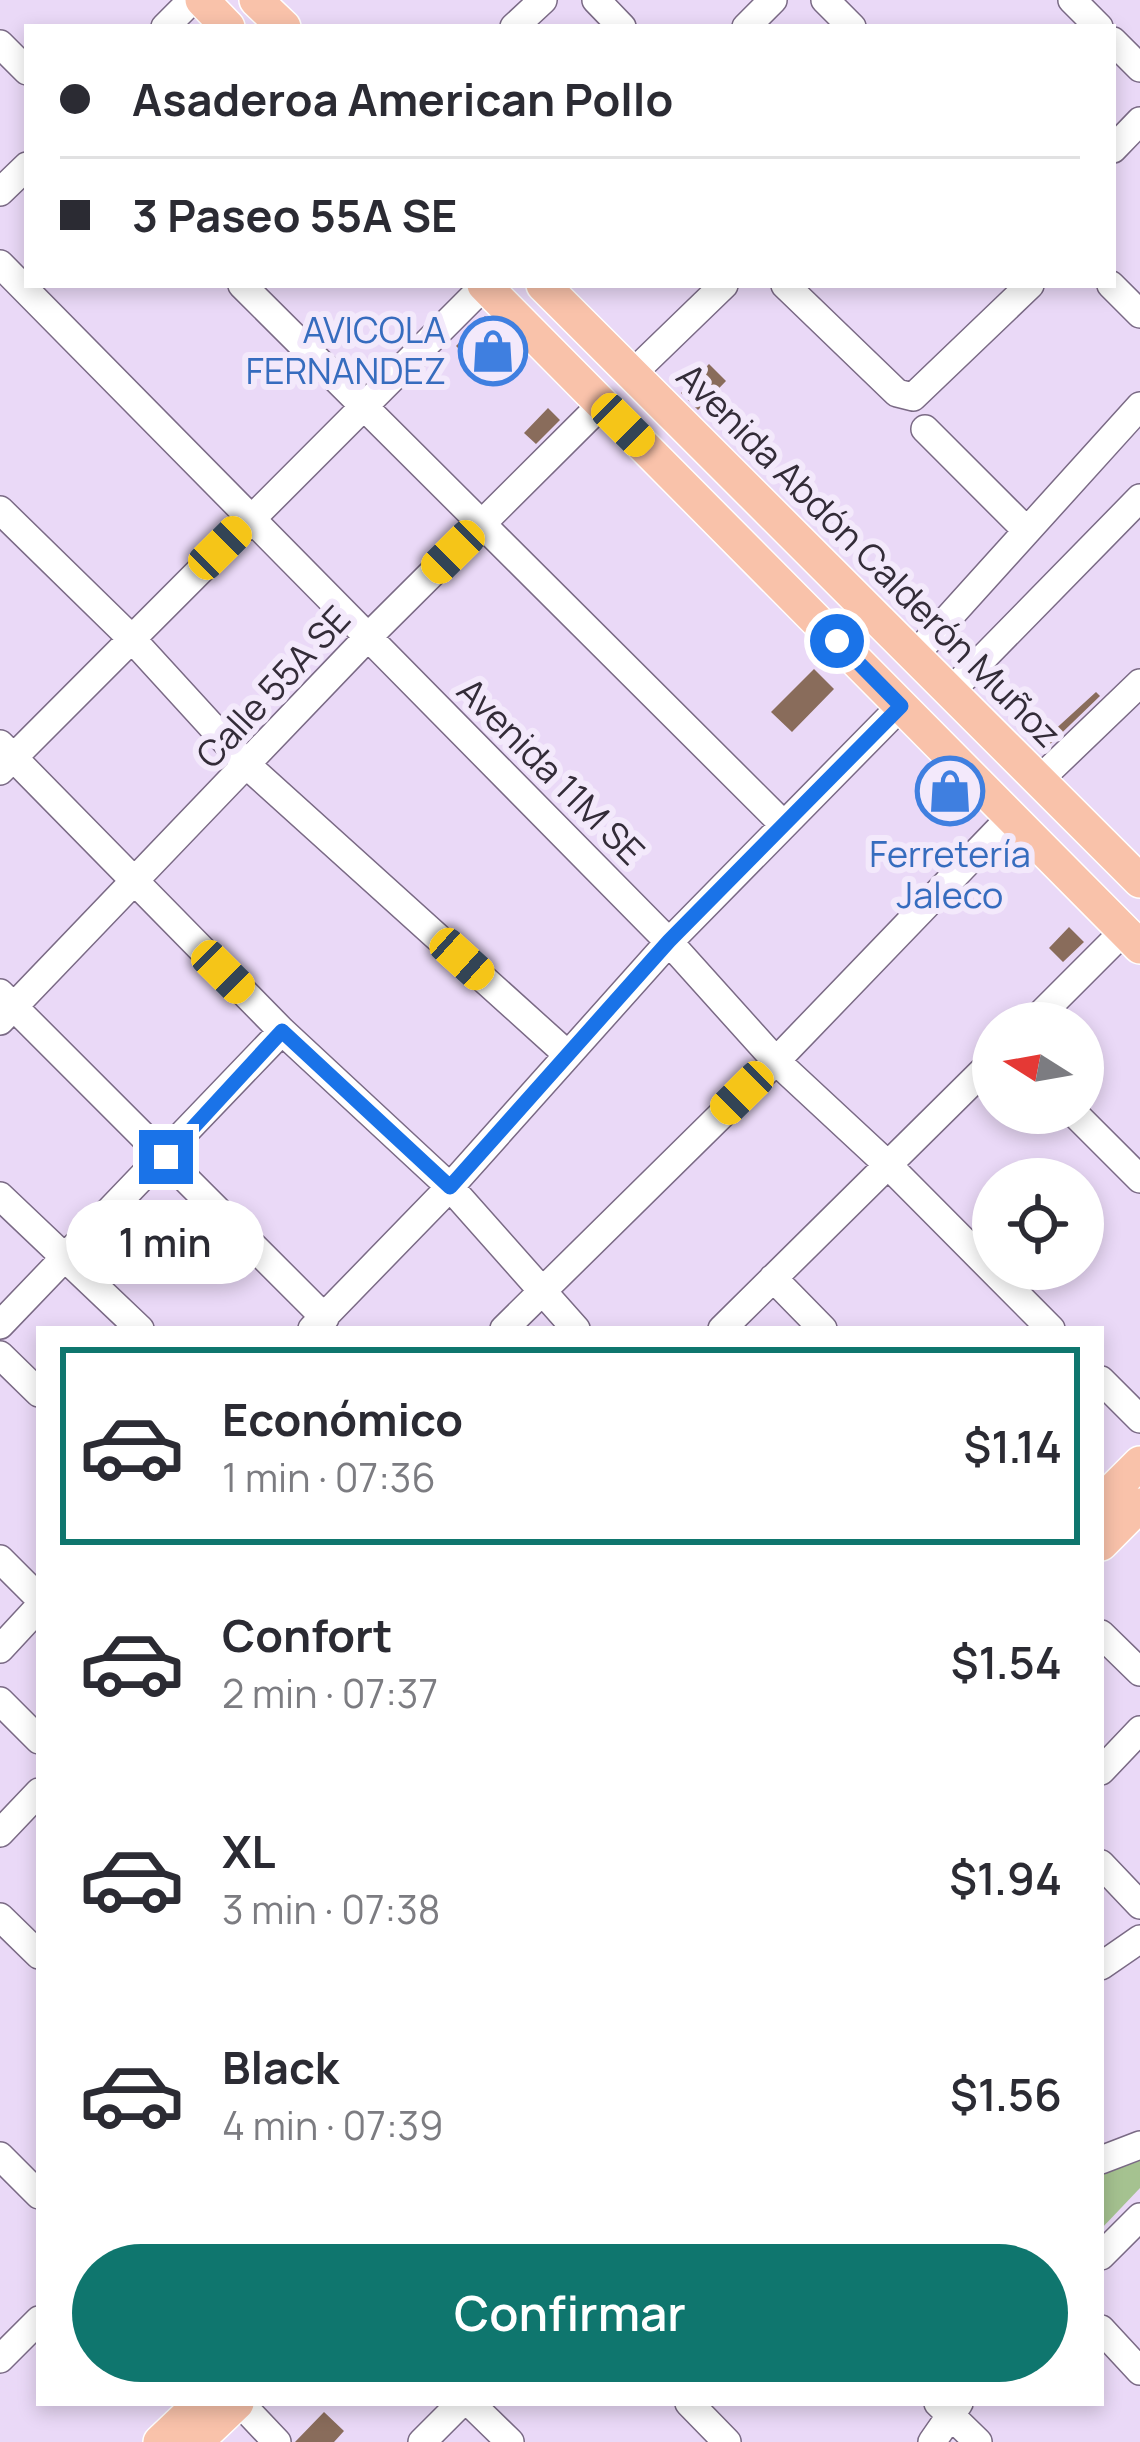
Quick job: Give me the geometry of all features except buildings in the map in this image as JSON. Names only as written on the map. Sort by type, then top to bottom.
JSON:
[{"type":"main road","points":[[202,0],[225,24]]},
{"type":"main road","points":[[256,0],[281,24]]},
{"type":"main road","points":[[488,288],[1132,939]]},
{"type":"main road","name":"Avenida Abdón Calderón Muñoz","points":[[546,288],[1140,881]]},
{"type":"main road","points":[[1104,1499],[1140,1463]]},
{"type":"main road","points":[[1104,1541],[1140,1505]]},
{"type":"main road","points":[[160,2442],[198,2406]]},
{"type":"main road","points":[[196,2442],[236,2406]]},
{"type":"street","points":[[168,24],[192,0]]},
{"type":"street","points":[[517,24],[543,0]]},
{"type":"street","points":[[596,0],[619,24]]},
{"type":"street","points":[[749,24],[773,0]]},
{"type":"street","points":[[825,0],[849,24]]},
{"type":"street","points":[[1072,0],[1096,24]]},
{"type":"street","points":[[0,44],[24,68]]},
{"type":"street","points":[[1116,44],[1140,68]]},
{"type":"street","points":[[1116,146],[1140,121]]},
{"type":"street","points":[[0,192],[24,169]]},
{"type":"street","name":"Avenida 11M SE","points":[[0,264],[669,941],[776,1060],[1048,1326]]},
{"type":"street","points":[[245,288],[784,825]]},
{"type":"street","points":[[482,288],[5,758],[282,1031],[450,1187],[574,1326]]},
{"type":"street","points":[[632,374],[721,288]]},
{"type":"street","points":[[788,288],[896,394],[913,398],[1027,288]]},
{"type":"street","points":[[1114,288],[1140,314]]},
{"type":"street","name":"Calle 55A SE","points":[[5,1008],[249,767],[368,637],[602,404]]},
{"type":"street","points":[[914,656],[1139,411]]},
{"type":"street","points":[[925,429],[1027,531]]},
{"type":"street","points":[[950,692],[1140,498]]},
{"type":"street","points":[[0,511],[131,638],[249,767],[568,1055]]},
{"type":"street","points":[[1039,780],[1140,683]]},
{"type":"street","points":[[5,1008],[166,1157],[323,1324],[669,941],[901,706]]},
{"type":"street","points":[[507,1326],[776,1060],[1010,818]]},
{"type":"street","points":[[1056,1002],[1132,939]]},
{"type":"street","points":[[0,1325],[282,1031]]},
{"type":"street","points":[[725,1326],[972,1082]]},
{"type":"street","points":[[1095,1134],[1140,1179]]},
{"type":"street","points":[[0,1196],[137,1326]]},
{"type":"street","points":[[773,1278],[820,1326]]},
{"type":"street","points":[[0,1355],[36,1390]]},
{"type":"street","points":[[1104,1383],[1140,1420]]},
{"type":"street","points":[[0,1559],[36,1595]]},
{"type":"street","points":[[0,1649],[36,1610]]},
{"type":"street","points":[[1104,1637],[1140,1672]]},
{"type":"street","points":[[0,1701],[36,1737]]},
{"type":"street","points":[[1104,1768],[1140,1730]]},
{"type":"street","points":[[0,1833],[36,1795]]},
{"type":"street","points":[[1104,1867],[1140,1905]]},
{"type":"street","points":[[0,1917],[36,1952]]},
{"type":"street","points":[[1104,1964],[1140,1939]]},
{"type":"street","points":[[1104,2159],[1140,2145]]},
{"type":"street","points":[[0,2156],[36,2191]]},
{"type":"street","points":[[1104,2253],[1140,2217]]},
{"type":"street","points":[[0,2359],[36,2323]]},
{"type":"street","points":[[1104,2332],[1140,2371]]},
{"type":"street","points":[[242,2406],[278,2442]]},
{"type":"street","points":[[422,2442],[463,2406]]},
{"type":"street","points":[[469,2406],[511,2442]]},
{"type":"street","points":[[692,2406],[727,2442]]},
{"type":"street","points":[[932,2442],[949,2407],[978,2442]]},
{"type":"green space","points":[[1140,2154],[1140,2188],[1104,2226],[1104,2168]]},
{"type":"place","name":"AVICOLA FERNANDEZ","points":[[493,351]]},
{"type":"place","name":"Ferretería Jaleco","points":[[950,791]]},
{"type":"route","points":[[166,1157],[282,1031],[450,1187],[669,941],[901,706],[837,641]]}]
